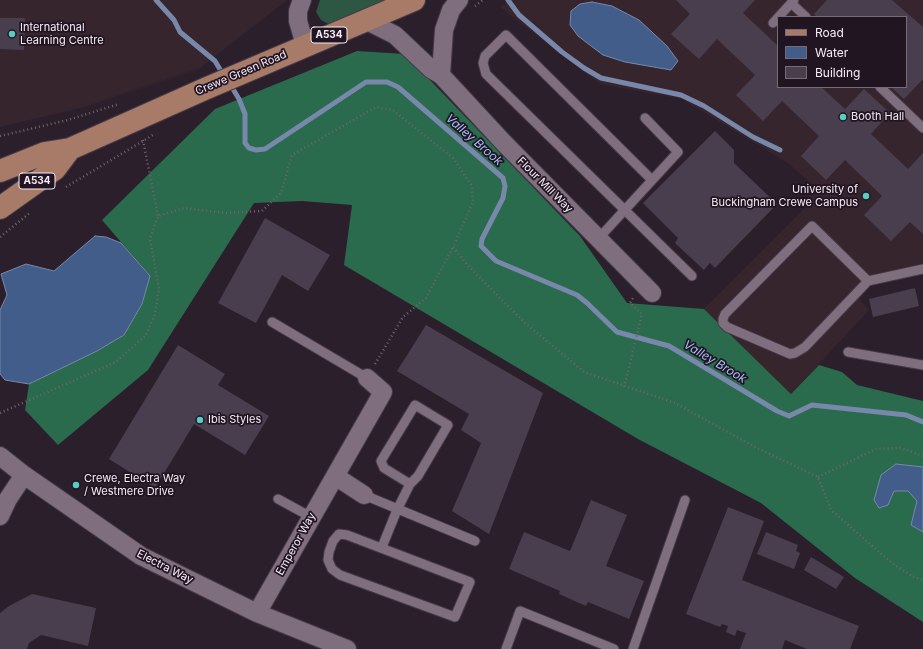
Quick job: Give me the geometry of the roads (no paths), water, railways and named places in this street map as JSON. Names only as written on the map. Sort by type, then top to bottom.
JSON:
[{"type":"main road","name":"Crewe Green Road","points":[[0,172],[45,153],[70,149],[305,45],[414,0]]},
{"type":"main road","name":"Crewe Green Road","points":[[0,208],[55,169],[70,149]]},
{"type":"street","points":[[302,0],[298,11],[298,21],[305,45]]},
{"type":"street","points":[[441,75],[444,30],[451,10],[459,0]]},
{"type":"street","name":"Flour Mill Way","points":[[365,20],[395,35],[431,70],[441,75],[647,289]]},
{"type":"street","name":"Emperor Way","points":[[257,613],[383,392],[367,378]]},
{"type":"street","name":"Electra Way","points":[[0,456],[24,475],[141,556],[257,613],[348,649]]},
{"type":"street","points":[[0,516],[8,499],[24,475]]},
{"type":"street","points":[[335,476],[364,495]]},
{"type":"lane","points":[[779,16],[793,1],[805,16]]},
{"type":"lane","points":[[773,23],[777,19]]},
{"type":"lane","points":[[652,180],[506,35],[485,56],[482,62],[486,74],[692,276]]},
{"type":"lane","points":[[881,88],[923,128]]},
{"type":"lane","points":[[598,239],[678,152],[645,118]]},
{"type":"lane","points":[[868,282],[812,226],[725,314],[723,323],[727,328],[790,354],[795,353],[805,346],[868,282],[923,269]]},
{"type":"lane","points":[[272,322],[367,378]]},
{"type":"lane","points":[[848,352],[923,365]]},
{"type":"lane","points":[[382,547],[397,510],[410,484],[418,476],[448,425],[415,405],[381,461],[384,468],[410,484]]},
{"type":"lane","points":[[364,495],[397,510],[475,541]]},
{"type":"lane","points":[[278,499],[311,517]]},
{"type":"lane","points":[[633,649],[685,500]]},
{"type":"lane","points":[[339,534],[347,534],[382,547],[470,582],[455,617],[340,575],[332,569],[328,560],[333,541],[339,534]]},
{"type":"lane","points":[[506,649],[520,611],[614,649]]},
{"type":"water","points":[[592,2],[612,6],[639,20],[667,46],[678,61],[671,70],[625,62],[603,55],[578,36],[570,25],[571,11],[580,4]]},
{"type":"water","points":[[95,236],[106,237],[121,243],[150,276],[142,304],[124,335],[97,351],[29,384],[5,380],[0,374],[0,310],[7,295],[1,274],[26,264],[54,271]]},
{"type":"water","points":[[896,464],[923,467],[923,532],[911,525],[917,501],[908,491],[894,491],[888,505],[879,508],[874,500],[881,475]]},
{"type":"waterway","name":"Valley Brook","points":[[156,0],[174,20],[180,32],[215,61],[224,76]]},
{"type":"waterway","points":[[508,0],[519,15],[562,52],[601,78],[681,95],[704,106],[753,137],[780,150]]},
{"type":"waterway","name":"Valley Brook","points":[[230,84],[239,99],[245,114],[245,143],[249,148],[256,150],[265,149],[366,82],[387,82],[398,87],[503,178],[505,186],[503,198],[482,239],[481,246],[496,261],[577,295],[617,332],[669,346],[777,411],[789,416],[812,405],[906,415],[923,422]]},
{"type":"place","name":"International Learning Centre","points":[[12,34]]},
{"type":"place","name":"Booth Hall","points":[[843,117]]},
{"type":"place","name":"University of Buckingham Crewe Campus","points":[[866,196]]},
{"type":"place","name":"Ibis Styles","points":[[200,420]]},
{"type":"place","name":"Crewe, Electra Way / Westmere Drive","points":[[76,485]]}]
